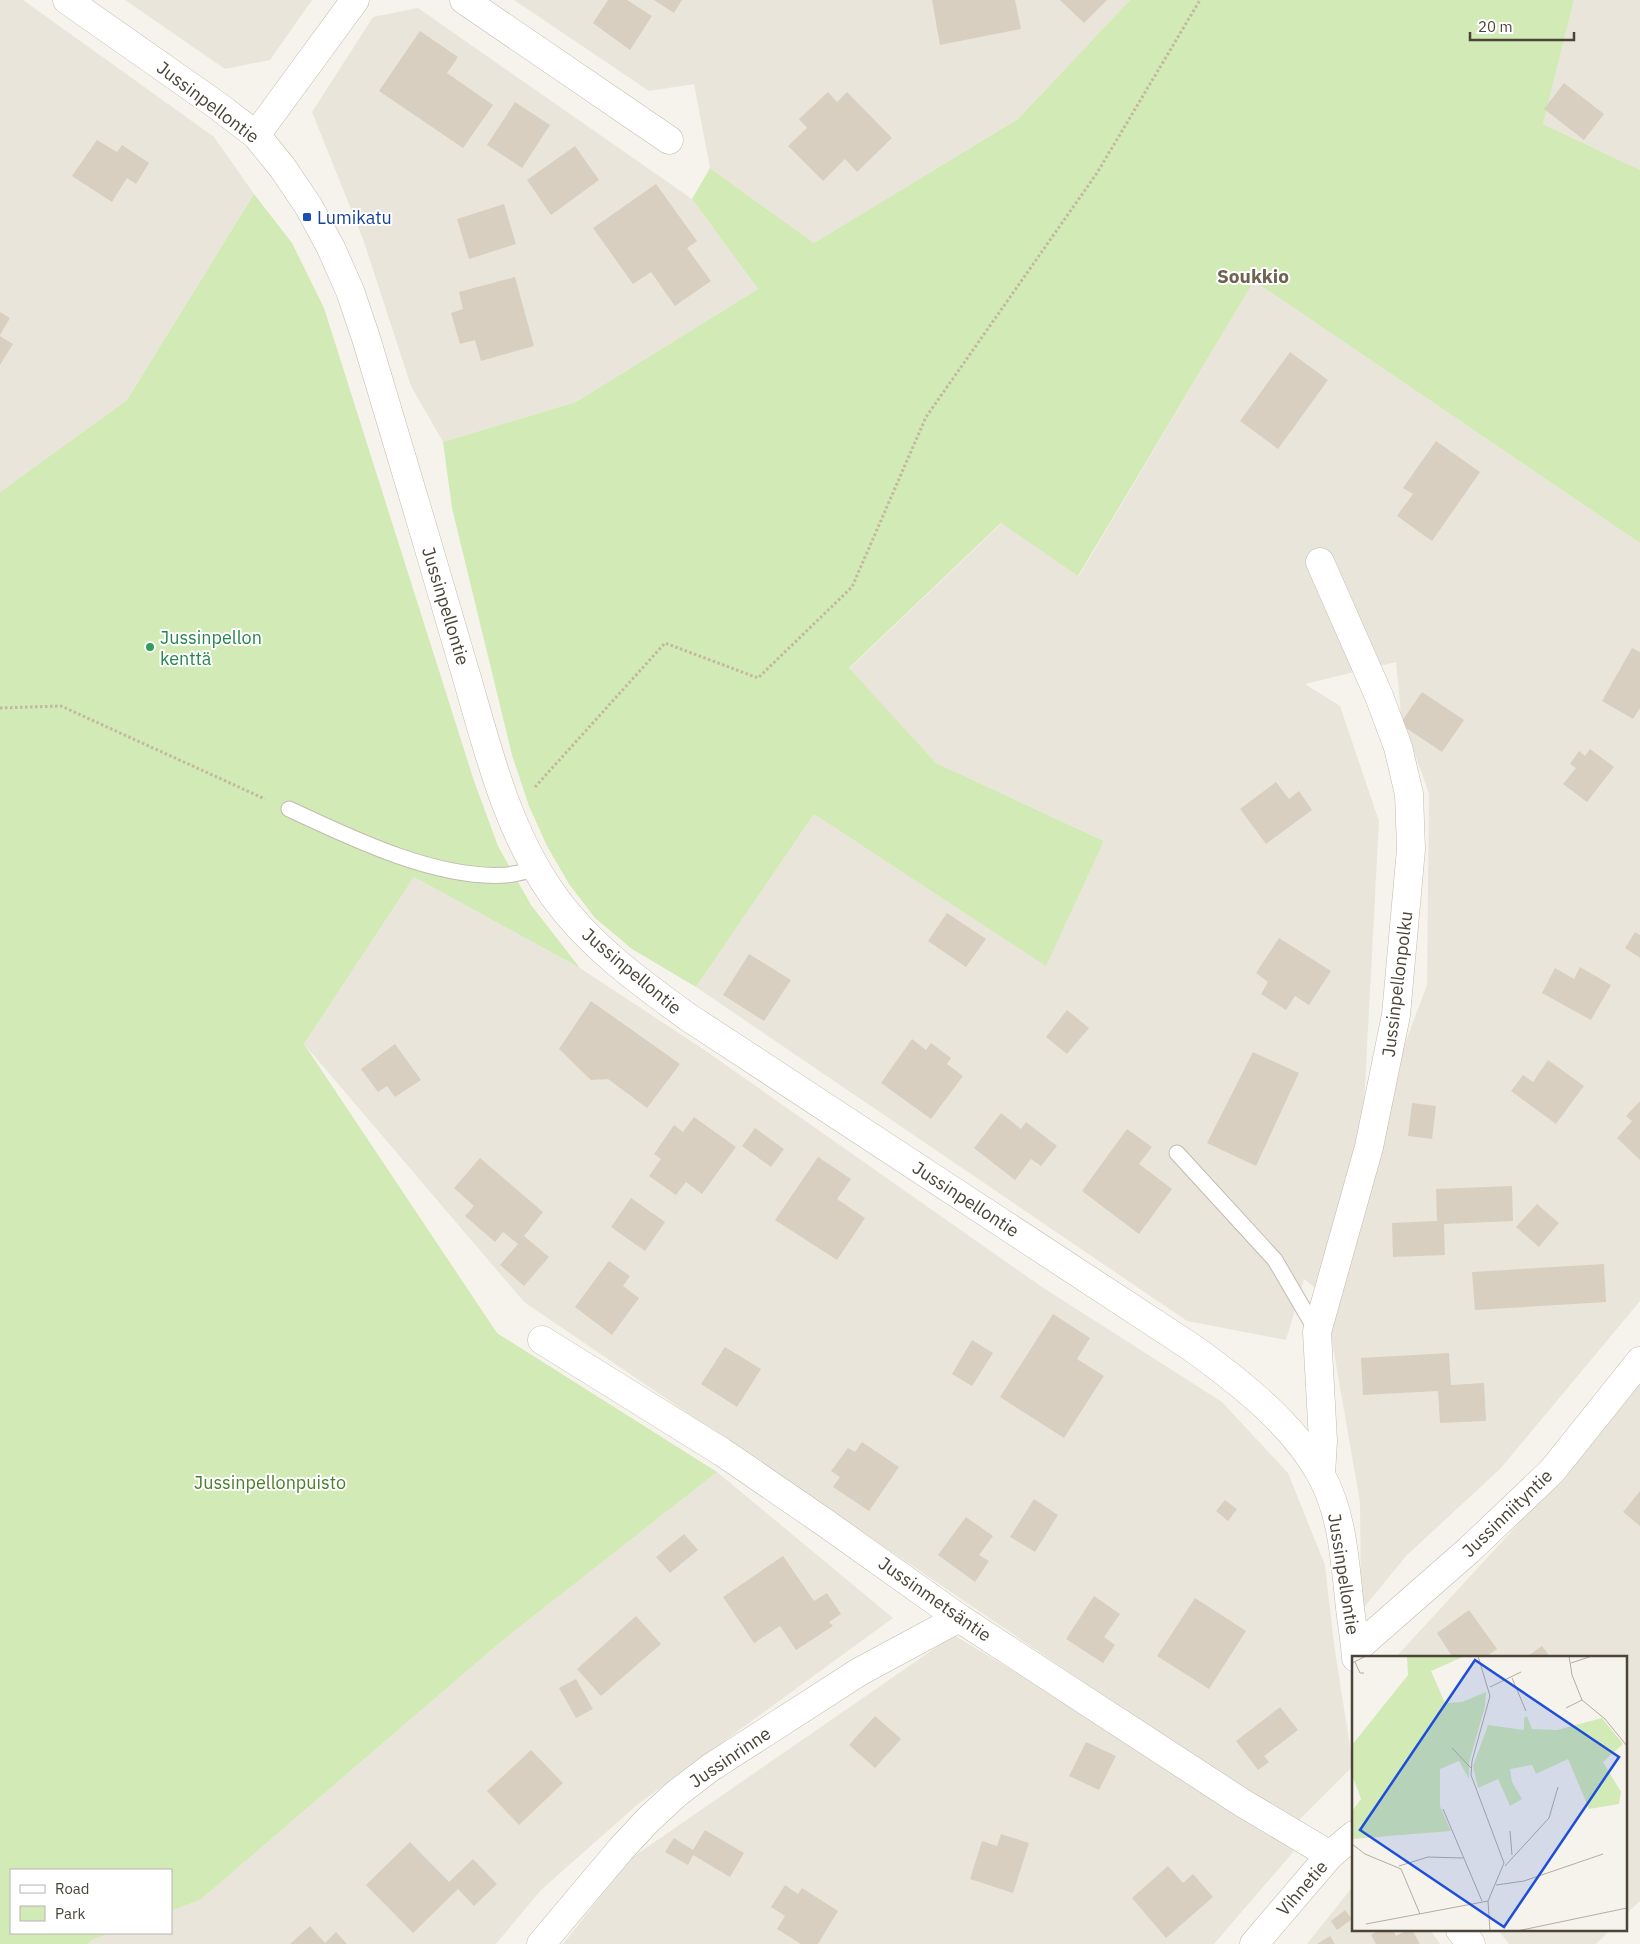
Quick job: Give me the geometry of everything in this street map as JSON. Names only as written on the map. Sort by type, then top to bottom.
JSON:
[{"type":"street","name":"Jussinpellontie","points":[[67,0],[218,106],[256,135],[282,167],[309,207],[331,248],[350,292],[369,347],[496,773],[527,855],[552,893],[579,927],[612,959],[648,989],[1223,1370],[1278,1418],[1300,1444],[1321,1474],[1332,1502],[1342,1540],[1356,1653]]},
{"type":"street","points":[[256,135],[354,0]]},
{"type":"street","points":[[464,0],[669,140]]},
{"type":"street","name":"Jussinpellonpolku","points":[[1320,562],[1379,696],[1398,747],[1409,794],[1411,849],[1396,1015],[1369,1147],[1317,1332],[1323,1441],[1321,1474]]},
{"type":"street","name":"Jussinmetsäntie","points":[[542,1340],[722,1452],[959,1618],[1241,1802],[1330,1856]]},
{"type":"street","name":"Jussinniityntie","points":[[1356,1653],[1552,1471],[1640,1361]]},
{"type":"street","name":"Jussinrinne","points":[[541,1944],[621,1849],[676,1794],[710,1768],[859,1672],[959,1618]]},
{"type":"street","name":"Vihnetie","points":[[1254,1944],[1330,1856],[1352,1837]]},
{"type":"street","points":[[1462,1932],[1471,1944]]},
{"type":"lane","points":[[289,809],[354,840],[443,869],[506,875],[536,869]]},
{"type":"lane","points":[[1178,1153],[1275,1260],[1317,1332]]},
{"type":"path","points":[[511,814],[666,642],[758,678],[852,587],[926,417],[1097,173],[1200,0]]},
{"type":"path","points":[[0,708],[61,706],[289,809]]},
{"type":"shaded area","points":[[0,0],[23,0],[214,137],[254,194],[127,400],[0,492]]},
{"type":"shaded area","points":[[125,0],[312,0],[270,60],[225,69]]},
{"type":"shaded area","points":[[514,0],[1130,0],[1018,119],[814,243],[710,168],[694,84],[649,91]]},
{"type":"shaded area","points":[[1574,0],[1640,0],[1640,170],[1543,124]]},
{"type":"shaded area","points":[[418,8],[692,199],[758,289],[576,402],[443,442],[411,386],[363,239],[312,112],[373,17]]},
{"type":"shaded area","points":[[1254,281],[1640,543],[1640,1301],[1500,1469],[1406,1556],[1361,1611],[1360,1502],[1330,1330],[1403,1049],[1427,985],[1429,794],[1401,714],[1396,662],[1305,684],[1340,706],[1379,821],[1362,1143],[1314,1287],[1304,1279],[1286,1340],[1187,1321],[696,987],[814,814],[1046,965],[1104,841],[936,763],[849,669],[1002,523],[1079,576]]},
{"type":"shaded area","points":[[414,877],[580,968],[703,1049],[1042,1287],[1222,1402],[1288,1473],[1325,1565],[1334,1644],[1352,1767],[1294,1825],[524,1302],[304,1044]]},
{"type":"shaded area","points":[[1640,1380],[1640,1901],[1628,1912],[1628,1656],[1397,1656],[1532,1509]]},
{"type":"shaded area","points":[[717,1472],[893,1618],[638,1804],[541,1890],[496,1944],[88,1944],[92,1940],[108,1934],[172,1934],[172,1911],[200,1900],[503,1640]]},
{"type":"shaded area","points":[[954,1635],[1101,1724],[1294,1851],[1214,1944],[563,1944],[630,1859]]},
{"type":"shaded area","points":[[1352,1888],[1352,1932],[1431,1932],[1440,1944],[1307,1944]]},
{"type":"shaded area","points":[[1500,1932],[1608,1932],[1596,1944],[1509,1944]]},
{"type":"green space","points":[[1130,0],[1574,0],[1543,124],[1640,170],[1640,543],[1254,281],[1078,576],[1001,523],[849,668],[936,763],[1104,841],[1046,966],[814,814],[696,987],[632,949],[595,918],[569,884],[547,846],[529,806],[512,755],[452,508],[443,442],[576,402],[758,289],[692,199],[710,168],[814,243],[1018,119]]},
{"type":"green space","name":"Jussinpellonpuisto","points":[[254,194],[292,243],[324,308],[474,781],[498,846],[531,905],[580,968],[414,877],[304,1044],[497,1333],[717,1472],[503,1640],[200,1900],[172,1911],[172,1869],[10,1869],[10,1934],[108,1934],[92,1940],[88,1944],[0,1944],[0,492],[127,400]]},
{"type":"building","points":[[608,0],[627,0],[652,16],[630,50],[593,23]]},
{"type":"building","points":[[654,0],[682,0],[674,13]]},
{"type":"building","points":[[932,0],[1015,0],[1021,29],[940,45]]},
{"type":"building","points":[[1060,0],[1107,0],[1084,23]]},
{"type":"building","points":[[420,31],[458,57],[447,73],[493,105],[463,148],[379,91]]},
{"type":"building","points":[[1564,83],[1604,114],[1584,140],[1544,109]]},
{"type":"building","points":[[828,92],[837,102],[847,92],[892,138],[857,172],[845,159],[823,181],[788,146],[807,128],[799,119]]},
{"type":"building","points":[[515,102],[550,125],[522,168],[487,145]]},
{"type":"building","points":[[97,140],[117,152],[122,145],[149,163],[136,184],[127,178],[112,202],[72,176]]},
{"type":"building","points":[[575,146],[599,180],[551,215],[527,180]]},
{"type":"building","points":[[656,184],[697,241],[687,248],[711,281],[675,306],[651,272],[633,284],[593,228]]},
{"type":"building","points":[[504,204],[516,244],[469,259],[457,219]]},
{"type":"building","points":[[515,277],[534,346],[481,361],[475,340],[460,344],[451,313],[463,309],[459,292]]},
{"type":"building","points":[[0,312],[10,318],[0,335]]},
{"type":"building","points":[[0,336],[13,344],[0,365]]},
{"type":"building","points":[[1290,352],[1328,380],[1278,449],[1240,421]]},
{"type":"building","points":[[1436,441],[1480,472],[1432,541],[1397,516],[1413,494],[1403,488]]},
{"type":"building","points":[[1632,648],[1640,652],[1640,708],[1633,719],[1602,701]]},
{"type":"building","points":[[1422,692],[1464,720],[1442,752],[1400,724]]},
{"type":"building","points":[[1590,749],[1614,767],[1587,802],[1563,784],[1576,768],[1570,764],[1579,751],[1585,756]]},
{"type":"building","points":[[1276,782],[1289,799],[1299,791],[1312,810],[1266,844],[1240,809]]},
{"type":"building","points":[[947,913],[986,939],[966,967],[928,941]]},
{"type":"building","points":[[1635,932],[1640,935],[1640,958],[1625,948]]},
{"type":"building","points":[[1279,938],[1331,971],[1309,1005],[1295,996],[1286,1010],[1261,994],[1268,982],[1256,973]]},
{"type":"building","points":[[749,954],[791,980],[764,1021],[723,995]]},
{"type":"building","points":[[1580,967],[1611,985],[1591,1020],[1542,993],[1555,968],[1574,979]]},
{"type":"building","points":[[591,1001],[680,1064],[647,1108],[608,1079],[591,1080],[559,1049]]},
{"type":"building","points":[[1067,1010],[1089,1028],[1067,1054],[1046,1037]]},
{"type":"building","points":[[912,1039],[926,1050],[931,1043],[951,1058],[947,1064],[963,1076],[931,1119],[881,1083]]},
{"type":"building","points":[[395,1044],[421,1080],[395,1097],[387,1086],[378,1092],[361,1069]]},
{"type":"building","points":[[1253,1052],[1299,1073],[1256,1166],[1207,1143]]},
{"type":"building","points":[[1548,1060],[1584,1086],[1556,1124],[1511,1091],[1523,1075],[1533,1082]]},
{"type":"building","points":[[1640,1101],[1640,1160],[1617,1138],[1632,1121],[1626,1116]]},
{"type":"building","points":[[1412,1103],[1436,1106],[1432,1139],[1408,1136]]},
{"type":"building","points":[[1001,1113],[1021,1129],[1026,1122],[1057,1146],[1041,1166],[1031,1159],[1015,1180],[974,1148]]},
{"type":"building","points":[[694,1117],[736,1147],[702,1194],[686,1182],[676,1195],[649,1176],[661,1159],[654,1154],[674,1125],[683,1132]]},
{"type":"building","points":[[755,1128],[784,1149],[771,1167],[742,1146]]},
{"type":"building","points":[[1127,1129],[1152,1147],[1139,1164],[1172,1189],[1139,1234],[1082,1191]]},
{"type":"building","points":[[818,1157],[851,1179],[837,1199],[865,1218],[837,1260],[775,1220]]},
{"type":"building","points":[[480,1158],[543,1212],[524,1236],[549,1257],[524,1286],[500,1265],[518,1244],[503,1232],[495,1242],[465,1216],[474,1206],[454,1188]]},
{"type":"building","points":[[1512,1186],[1513,1221],[1444,1224],[1445,1255],[1393,1257],[1392,1223],[1437,1221],[1436,1189]]},
{"type":"building","points":[[631,1198],[665,1222],[645,1251],[611,1227]]},
{"type":"building","points":[[1537,1204],[1559,1223],[1539,1247],[1516,1227]]},
{"type":"building","points":[[609,1261],[630,1276],[623,1286],[639,1298],[612,1335],[575,1307]]},
{"type":"building","points":[[1604,1264],[1606,1302],[1475,1310],[1472,1272]]},
{"type":"building","points":[[1053,1314],[1090,1338],[1077,1359],[1104,1376],[1064,1438],[1000,1397]]},
{"type":"building","points":[[972,1340],[993,1353],[972,1386],[952,1374]]},
{"type":"building","points":[[725,1347],[761,1369],[737,1407],[701,1384]]},
{"type":"building","points":[[1449,1353],[1451,1385],[1484,1383],[1486,1421],[1440,1423],[1438,1391],[1363,1395],[1361,1358]]},
{"type":"building","points":[[862,1442],[899,1467],[869,1511],[833,1487],[840,1477],[831,1471],[848,1448],[855,1452]]},
{"type":"building","points":[[1640,1491],[1640,1526],[1623,1512]]},
{"type":"building","points":[[1034,1499],[1058,1515],[1035,1552],[1010,1537]]},
{"type":"building","points":[[1225,1500],[1237,1509],[1228,1521],[1216,1511]]},
{"type":"building","points":[[966,1517],[993,1536],[979,1555],[989,1561],[975,1582],[938,1555]]},
{"type":"building","points":[[684,1534],[698,1550],[670,1573],[656,1557]]},
{"type":"building","points":[[783,1556],[814,1601],[827,1593],[841,1614],[829,1622],[833,1626],[796,1650],[780,1626],[754,1643],[723,1597]]},
{"type":"building","points":[[1094,1596],[1120,1614],[1104,1637],[1115,1645],[1103,1663],[1066,1639]]},
{"type":"building","points":[[1195,1598],[1246,1631],[1209,1689],[1157,1656]]},
{"type":"building","points":[[1469,1610],[1497,1649],[1487,1656],[1452,1656],[1437,1633]]},
{"type":"building","points":[[636,1616],[661,1644],[601,1696],[577,1669]]},
{"type":"building","points":[[1542,1646],[1550,1656],[1528,1656]]},
{"type":"building","points":[[576,1679],[593,1709],[576,1718],[559,1688]]},
{"type":"building","points":[[1280,1707],[1298,1730],[1264,1756],[1269,1762],[1258,1770],[1236,1741]]},
{"type":"building","points":[[875,1716],[901,1739],[875,1768],[849,1745]]},
{"type":"building","points":[[1086,1742],[1116,1756],[1099,1790],[1069,1776]]},
{"type":"building","points":[[531,1750],[563,1783],[519,1825],[487,1791]]},
{"type":"building","points":[[705,1830],[744,1853],[730,1877],[693,1855],[688,1865],[665,1852],[674,1838],[693,1850]]},
{"type":"building","points":[[1001,1834],[1029,1843],[1013,1893],[970,1879],[982,1841],[997,1846]]},
{"type":"building","points":[[410,1842],[449,1882],[473,1859],[497,1884],[474,1906],[458,1889],[413,1933],[366,1885]]},
{"type":"building","points":[[1168,1866],[1183,1883],[1193,1874],[1213,1897],[1166,1938],[1132,1898]]},
{"type":"building","points":[[785,1885],[798,1894],[802,1888],[838,1911],[818,1944],[801,1944],[777,1929],[785,1916],[771,1907]]},
{"type":"building","points":[[1345,1910],[1352,1919],[1337,1930],[1331,1921]]},
{"type":"building","points":[[310,1926],[325,1943],[336,1932],[347,1944],[290,1944]]},
{"type":"building","points":[[1376,1932],[1394,1932],[1396,1936],[1403,1932],[1413,1932],[1420,1944],[1376,1944],[1371,1935]]},
{"type":"building","points":[[1330,1936],[1335,1944],[1317,1944]]},
{"type":"place","name":"Lumikatu","points":[[307,217]]},
{"type":"place","name":"Jussinpellon kenttä","points":[[150,647]]},
{"type":"district","name":"Soukkio","points":[[1253,276]]}]
